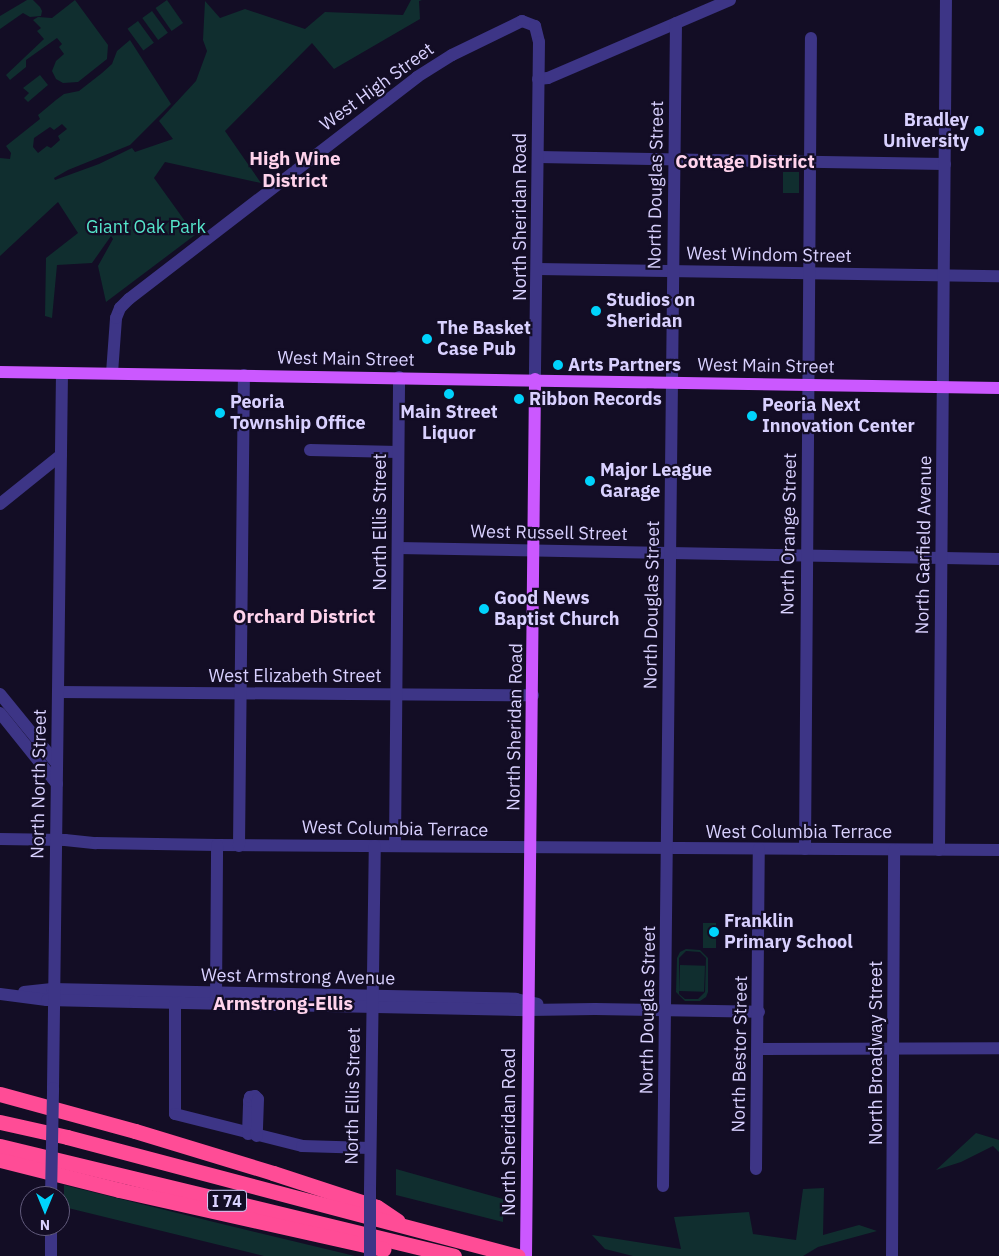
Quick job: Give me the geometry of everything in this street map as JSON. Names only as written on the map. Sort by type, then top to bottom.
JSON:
[{"type":"highway","points":[[0,1094],[166,1140],[326,1190],[376,1207],[408,1227]]},
{"type":"highway","points":[[0,1112],[67,1137]]},
{"type":"highway","name":"I 74","points":[[0,1122],[67,1137],[518,1256]]},
{"type":"highway","name":"I 74","points":[[0,1146],[454,1256]]},
{"type":"highway","points":[[0,1160],[119,1190],[396,1252],[439,1256]]},
{"type":"main road","name":"West Main Street","points":[[0,372],[535,379],[999,388]]},
{"type":"main road","name":"North Sheridan Road","points":[[526,1256],[535,379]]},
{"type":"street","points":[[538,79],[548,78],[730,0]]},
{"type":"street","name":"North Garfield Avenue","points":[[939,850],[946,0]]},
{"type":"street","name":"North Sheridan Road","points":[[529,22],[535,26],[539,36],[538,269],[535,379]]},
{"type":"street","name":"West High Street","points":[[112,374],[116,318],[120,308],[129,299],[417,77],[452,55],[513,23],[529,22]]},
{"type":"street","name":"North Douglas Street","points":[[664,1186],[676,23]]},
{"type":"street","name":"North Orange Street","points":[[805,849],[811,38]]},
{"type":"street","points":[[538,157],[945,164]]},
{"type":"street","name":"West Windom Street","points":[[538,269],[999,276]]},
{"type":"street","name":"North North Street","points":[[52,1186],[62,373]]},
{"type":"street","points":[[238,846],[244,375]]},
{"type":"street","name":"North Ellis Street","points":[[395,846],[399,377]]},
{"type":"street","points":[[310,450],[398,452]]},
{"type":"street","points":[[0,504],[61,455]]},
{"type":"street","name":"West Russell Street","points":[[398,548],[999,559]]},
{"type":"street","name":"West Elizabeth Street","points":[[58,692],[533,695]]},
{"type":"street","points":[[0,694],[57,764]]},
{"type":"street","points":[[0,713],[57,784]]},
{"type":"street","name":"West Columbia Terrace","points":[[0,838],[96,844],[238,846],[999,850]]},
{"type":"street","points":[[216,998],[217,845]]},
{"type":"street","name":"North Ellis Street","points":[[370,1256],[375,846]]},
{"type":"street","name":"North Bestor Street","points":[[756,1169],[759,1012],[759,849]]},
{"type":"street","name":"North Broadway Street","points":[[892,1256],[894,850]]},
{"type":"street","name":"West Armstrong Avenue","points":[[0,994],[372,1001],[516,999],[528,1006],[759,1012]]},
{"type":"street","name":"West Armstrong Avenue","points":[[54,995],[175,1003],[216,998]]},
{"type":"street","points":[[175,1003],[175,1114],[302,1146],[370,1148]]},
{"type":"street","points":[[758,1049],[999,1048]]},
{"type":"street","points":[[51,1236],[51,1256]]},
{"type":"green space","points":[[27,0],[33,0],[40,7],[42,11],[41,16],[30,17],[23,13],[0,29],[0,16]]},
{"type":"green space","points":[[75,0],[108,45],[107,59],[78,82],[63,83],[56,79],[52,71],[56,61],[64,54],[59,47],[62,44],[57,38],[26,60],[26,67],[10,80],[6,75],[44,39],[37,31],[41,28],[33,20],[38,17],[52,18]]},
{"type":"green space","points":[[167,0],[183,23],[172,31],[156,8]]},
{"type":"green space","name":"Giant Oak Park","points":[[411,0],[422,0],[419,1],[420,19],[334,69],[312,43],[225,131],[261,183],[165,162],[154,178],[195,235],[106,302],[98,266],[113,239],[111,236],[92,263],[57,265],[52,318],[45,316],[46,258],[78,233],[58,202],[0,256],[0,158],[10,159],[11,153],[6,146],[40,119],[38,115],[56,100],[64,94],[79,91],[102,73],[112,64],[117,51],[130,40],[171,104],[130,145],[68,170],[54,178],[55,180],[99,164],[132,148],[135,152],[173,139],[159,121],[196,81],[207,51],[203,40],[205,1],[220,18],[245,9],[305,29],[325,12],[403,15]],"holes":[[[62,124],[67,129],[58,136],[60,140],[51,148],[47,146],[38,153],[33,147],[34,138],[50,127],[54,130]]]},
{"type":"green space","points":[[152,11],[168,33],[158,40],[142,18]]},
{"type":"green space","points":[[138,21],[154,43],[143,50],[127,29]]},
{"type":"green space","points":[[40,75],[48,85],[28,102],[24,98],[29,93],[23,88]]},
{"type":"green space","points":[[783,172],[799,172],[799,193],[783,193]]},
{"type":"green space","points":[[703,923],[716,923],[716,948],[703,948]]},
{"type":"green space","points":[[686,949],[700,950],[708,958],[708,992],[706,997],[700,1001],[685,1001],[676,992],[677,958],[680,952]],"holes":[[[686,951],[700,952],[706,958],[705,992],[698,999],[685,999],[679,994],[679,958]]]},
{"type":"green space","points":[[680,965],[705,966],[704,992],[679,991]]},
{"type":"green space","points":[[976,1133],[999,1140],[999,1152],[993,1146],[961,1162],[936,1170]]},
{"type":"green space","points":[[396,1169],[503,1199],[503,1222],[396,1195]]},
{"type":"green space","points":[[70,1186],[355,1256],[264,1256],[70,1208]]},
{"type":"green space","points":[[824,1188],[823,1235],[859,1225],[877,1231],[818,1247],[803,1256],[633,1256],[605,1249],[592,1235],[681,1249],[674,1217],[749,1212],[753,1234],[796,1240],[803,1189]]},
{"type":"place","name":"Bradley University","points":[[979,131]]},
{"type":"place","name":"Studios on Sheridan","points":[[596,311]]},
{"type":"place","name":"The Basket Case Pub","points":[[427,339]]},
{"type":"place","name":"Arts Partners","points":[[558,365]]},
{"type":"place","name":"Main Street Liquor","points":[[449,394]]},
{"type":"place","name":"Ribbon Records","points":[[519,399]]},
{"type":"place","name":"Peoria Township Office","points":[[220,413]]},
{"type":"place","name":"Peoria Next Innovation Center","points":[[752,416]]},
{"type":"place","name":"Major League Garage","points":[[590,481]]},
{"type":"place","name":"Good News Baptist Church","points":[[484,609]]},
{"type":"place","name":"Franklin Primary School","points":[[714,932]]},
{"type":"district","name":"Cottage District","points":[[745,162]]},
{"type":"district","name":"High Wine District","points":[[295,170]]},
{"type":"district","name":"Orchard District","points":[[304,617]]},
{"type":"district","name":"Armstrong-Ellis","points":[[283,1004]]}]
